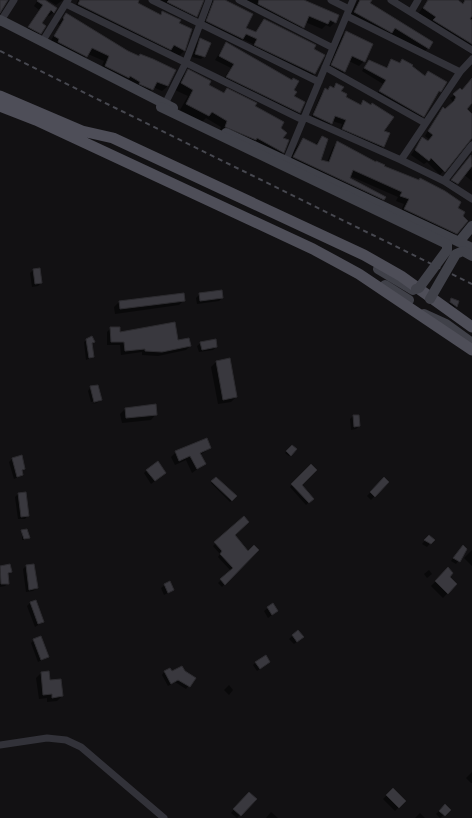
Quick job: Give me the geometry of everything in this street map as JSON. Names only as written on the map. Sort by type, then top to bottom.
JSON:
[{"type":"main road","points":[[0,96],[82,131],[113,138],[189,172],[364,255],[407,280],[472,327]]},
{"type":"main road","points":[[0,106],[36,120],[312,249],[359,274],[472,350]]},
{"type":"street","points":[[14,0],[0,21],[150,96],[163,106],[447,244],[447,250],[409,300]]},
{"type":"street","points":[[152,0],[319,82]]},
{"type":"street","points":[[163,106],[185,64],[209,0]]},
{"type":"street","points":[[239,0],[334,48]]},
{"type":"street","points":[[331,0],[348,12],[460,72]]},
{"type":"street","points":[[286,161],[353,0]]},
{"type":"street","points":[[391,0],[472,50]]},
{"type":"street","points":[[411,12],[418,0]]},
{"type":"street","points":[[42,42],[67,2],[185,64],[303,118],[401,160],[444,181],[472,199]]},
{"type":"street","points":[[401,160],[425,122],[460,72],[472,59]]},
{"type":"street","points":[[326,67],[425,122]]},
{"type":"street","points":[[163,106],[286,161],[472,248]]},
{"type":"street","points":[[101,135],[110,142],[207,185],[350,254],[416,289],[426,290],[430,301],[472,332]]},
{"type":"street","points":[[444,181],[472,145]]},
{"type":"street","points":[[98,149],[110,151],[369,275],[409,300],[412,307],[429,317],[446,324],[472,343]]},
{"type":"street","points":[[459,242],[472,226]]},
{"type":"street","points":[[419,310],[426,308],[456,254],[463,251],[472,256]]},
{"type":"street","points":[[0,745],[47,738],[66,740],[81,747],[164,818]]},
{"type":"building","points":[[0,0],[8,0],[0,13]]},
{"type":"building","points":[[45,0],[57,8],[54,13],[51,10],[42,23],[46,26],[41,34],[28,27],[43,5],[37,1]]},
{"type":"building","points":[[80,0],[139,0],[138,3],[161,15],[162,11],[181,20],[179,23],[192,29],[185,51],[174,45],[171,50],[78,4]]},
{"type":"building","points":[[169,0],[204,0],[197,17],[167,2]]},
{"type":"building","points":[[214,0],[225,0],[253,14],[246,28],[256,32],[264,19],[316,45],[314,49],[325,55],[315,74],[254,45],[257,39],[246,34],[243,39],[206,21]]},
{"type":"building","points":[[259,0],[304,0],[339,15],[336,23],[330,20],[328,24],[309,16],[304,28],[258,4]]},
{"type":"building","points":[[360,0],[372,0],[370,3],[433,42],[429,49],[395,28],[392,33],[354,12]]},
{"type":"building","points":[[428,0],[458,0],[463,4],[465,0],[472,0],[472,16],[470,19],[472,20],[472,44],[433,20],[436,17],[423,8]]},
{"type":"building","points":[[66,13],[128,51],[139,56],[140,54],[153,59],[176,70],[168,86],[157,82],[153,90],[139,84],[140,82],[130,76],[129,78],[105,66],[109,56],[92,48],[87,57],[58,42],[59,39],[54,36]]},
{"type":"building","points":[[346,31],[373,44],[365,62],[352,56],[345,72],[331,65]]},
{"type":"building","points":[[200,38],[211,43],[205,57],[195,54]]},
{"type":"building","points":[[226,42],[292,80],[293,78],[299,81],[294,90],[297,92],[294,96],[305,102],[300,113],[226,77],[234,64],[219,56]]},
{"type":"building","points":[[391,59],[400,63],[402,59],[413,65],[412,66],[425,76],[428,71],[447,82],[441,92],[439,91],[424,117],[379,91],[386,80],[364,68],[369,60],[387,68]]},
{"type":"building","points":[[188,69],[211,81],[209,85],[224,93],[227,88],[257,103],[255,106],[284,122],[281,128],[287,133],[283,138],[289,140],[284,153],[257,138],[256,140],[225,127],[227,121],[212,112],[209,116],[186,104],[193,90],[181,83]]},
{"type":"building","points":[[472,78],[472,103],[467,109],[472,114],[472,138],[445,172],[431,158],[429,161],[415,150],[422,137],[428,141],[433,135],[428,131],[443,107],[445,109],[454,101],[456,97],[453,94],[460,88],[462,90]]},
{"type":"building","points":[[336,83],[344,87],[341,91],[347,94],[346,97],[361,105],[363,100],[371,105],[372,103],[394,117],[384,131],[390,133],[384,147],[342,129],[346,120],[335,116],[332,124],[313,115],[325,88],[328,90],[330,86],[334,88]]},
{"type":"building","points":[[322,136],[328,139],[321,160],[329,162],[337,141],[376,162],[385,165],[384,166],[419,180],[420,178],[445,191],[461,202],[458,208],[465,212],[463,216],[468,221],[457,234],[404,209],[409,199],[400,196],[402,192],[353,170],[350,178],[386,197],[384,200],[293,157],[303,138],[317,145]]},
{"type":"building","points":[[471,155],[472,166],[458,184],[451,180]]},
{"type":"building","points":[[40,268],[42,283],[35,284],[33,269]]},
{"type":"building","points":[[222,290],[223,298],[200,301],[199,293]]},
{"type":"building","points":[[184,293],[185,301],[120,309],[119,301]]},
{"type":"building","points":[[451,298],[459,301],[457,307],[450,302]]},
{"type":"building","points":[[175,322],[178,340],[189,338],[191,346],[162,352],[145,351],[145,349],[125,351],[124,342],[111,342],[110,327],[120,327],[120,332]]},
{"type":"building","points":[[92,336],[95,342],[92,343],[94,357],[89,358],[86,339]]},
{"type":"building","points":[[216,339],[217,347],[202,350],[200,342]]},
{"type":"building","points":[[230,358],[237,397],[223,400],[216,361]]},
{"type":"building","points":[[98,385],[102,400],[94,402],[90,386]]},
{"type":"building","points":[[156,404],[157,415],[126,418],[125,408]]},
{"type":"building","points":[[353,415],[359,415],[360,426],[354,427]]},
{"type":"building","points":[[207,438],[211,448],[200,453],[206,464],[197,469],[190,456],[179,461],[175,451]]},
{"type":"building","points":[[292,445],[297,449],[291,456],[286,451]]},
{"type":"building","points":[[22,455],[25,469],[22,470],[23,475],[17,477],[12,458]]},
{"type":"building","points":[[158,461],[166,473],[155,481],[146,470]]},
{"type":"building","points":[[311,464],[317,470],[302,485],[314,499],[309,503],[291,484]]},
{"type":"building","points":[[216,477],[237,496],[232,501],[211,481]]},
{"type":"building","points":[[384,477],[389,482],[375,497],[370,492]]},
{"type":"building","points":[[26,492],[29,516],[21,517],[18,493]]},
{"type":"building","points":[[244,516],[249,522],[235,535],[248,551],[254,545],[259,550],[225,585],[220,579],[233,568],[220,554],[222,551],[214,542]]},
{"type":"building","points":[[27,529],[30,538],[24,539],[21,530]]},
{"type":"building","points":[[429,535],[435,540],[431,544],[424,540]]},
{"type":"building","points":[[463,545],[467,549],[460,562],[453,558]]},
{"type":"building","points":[[10,564],[12,572],[8,573],[9,584],[1,584],[0,566]]},
{"type":"building","points":[[34,564],[38,588],[29,590],[26,565]]},
{"type":"building","points":[[448,567],[453,573],[450,577],[457,584],[448,594],[435,581]]},
{"type":"building","points":[[170,581],[174,590],[168,593],[164,584]]},
{"type":"building","points":[[36,600],[44,622],[38,624],[30,602]]},
{"type":"building","points":[[273,603],[278,611],[272,615],[267,607]]},
{"type":"building","points":[[298,630],[304,637],[297,642],[292,635]]},
{"type":"building","points":[[41,636],[49,657],[41,660],[33,639]]},
{"type":"building","points":[[266,655],[270,662],[260,669],[255,662]]},
{"type":"building","points":[[182,666],[185,671],[196,678],[190,687],[178,680],[171,684],[164,671],[170,668],[172,671]]},
{"type":"building","points":[[49,671],[50,680],[61,679],[63,696],[52,698],[52,694],[43,695],[41,672]]},
{"type":"building","points":[[393,788],[406,801],[399,808],[386,795]]},
{"type":"building","points":[[249,792],[257,799],[241,816],[233,809]]},
{"type":"building","points":[[445,804],[451,810],[445,816],[439,811]]},
{"type":"railway","points":[[0,51],[472,284]]}]
